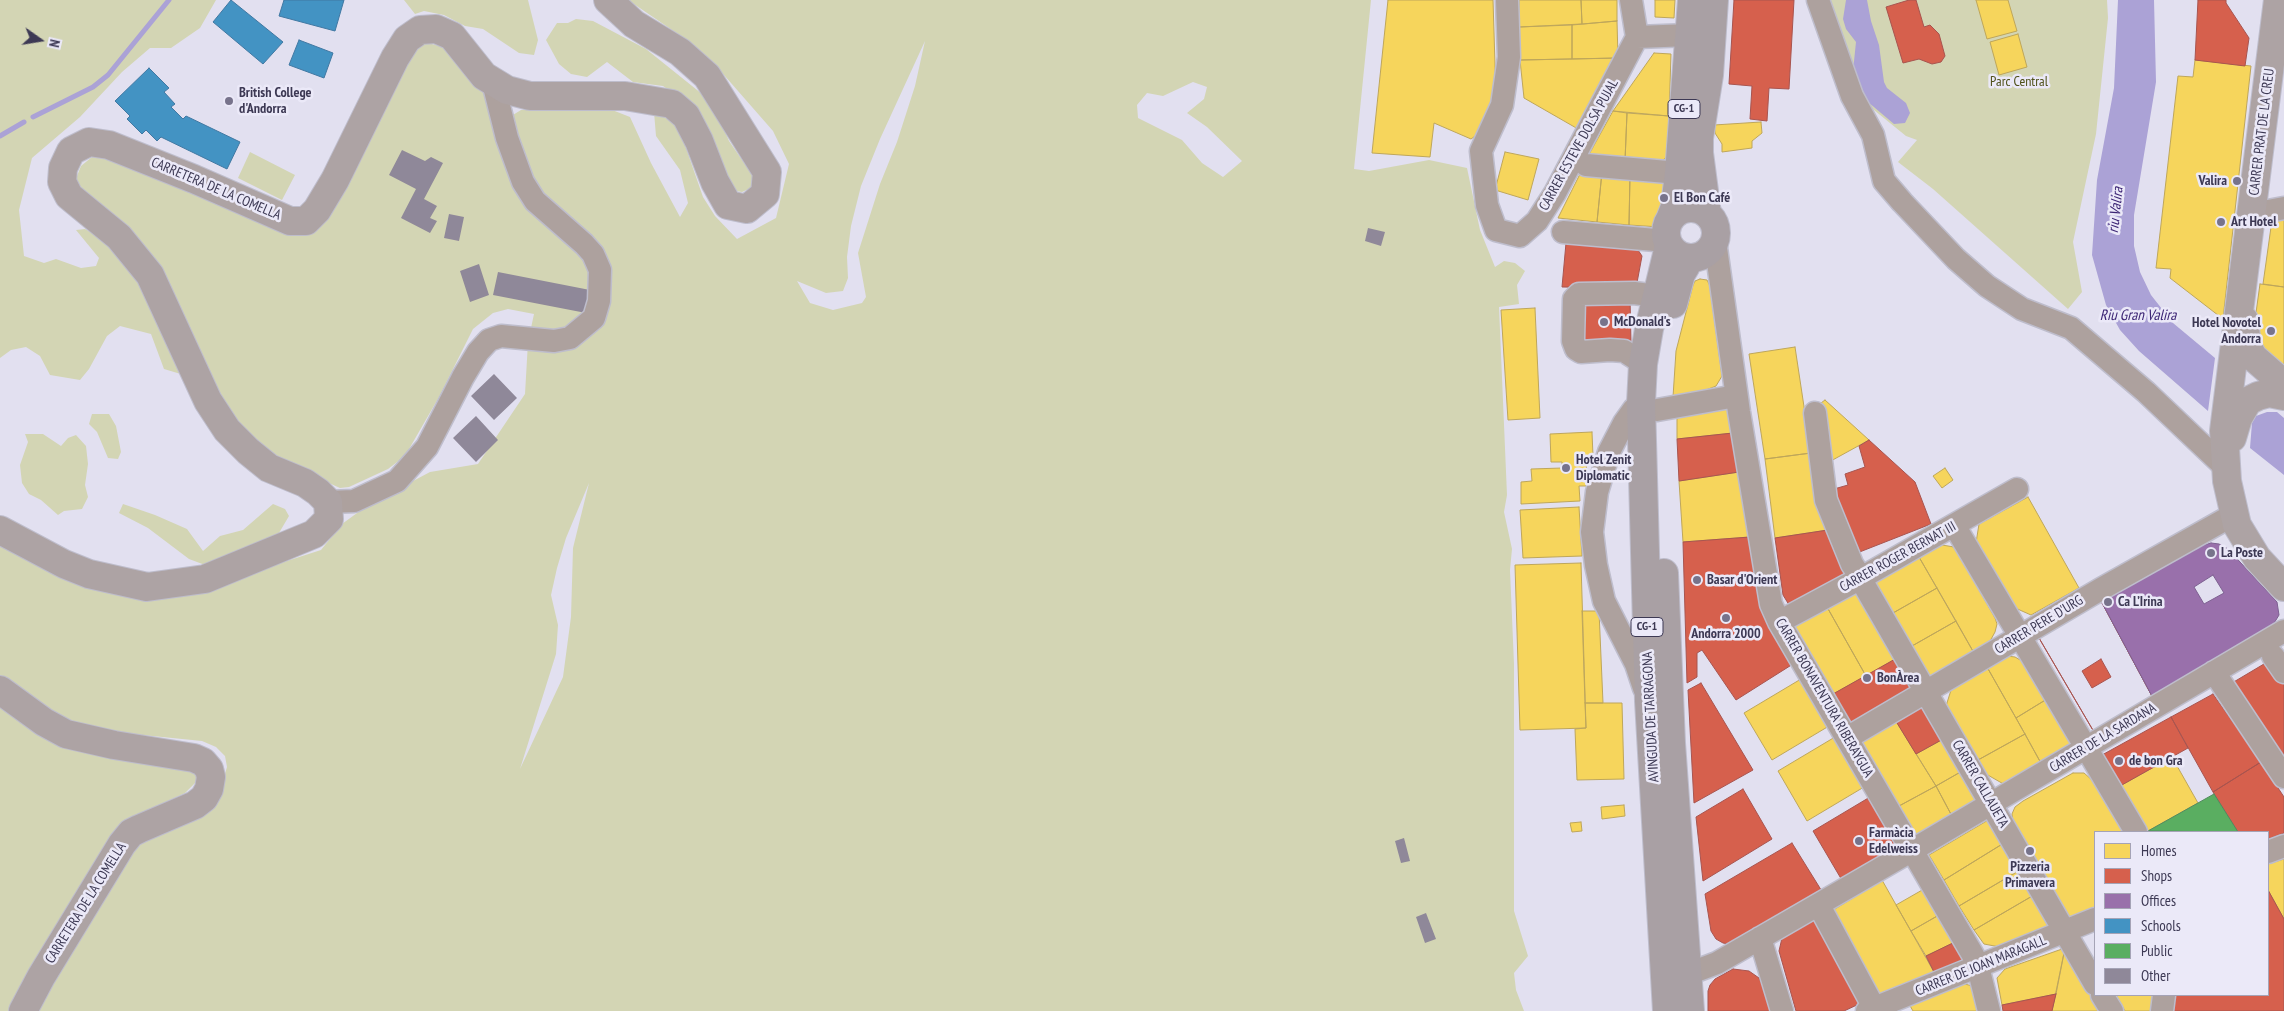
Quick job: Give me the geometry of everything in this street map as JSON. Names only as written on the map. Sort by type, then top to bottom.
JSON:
[{"type":"highway","name":"AVINGUDA DE TARRAGONA","points":[[1666,1011],[1649,701],[1649,407],[1663,340],[1681,274],[1674,241],[1674,209],[1679,172],[1692,0]]},
{"type":"highway","name":"CG-1","points":[[1714,0],[1707,97],[1699,138],[1699,153],[1707,214],[1714,225],[1715,241]]},
{"type":"highway","points":[[1707,214],[1693,208],[1685,209],[1674,241],[1705,254],[1715,241]]},
{"type":"highway","name":"AVINGUDA DE TARRAGONA","points":[[1674,241],[1657,296],[1643,373],[1649,407],[1690,1011]]},
{"type":"main road","name":"CARRETERA DE LA COMELLA","points":[[328,502],[305,483],[269,468],[227,430],[208,401],[150,275],[119,237],[69,196],[62,182],[63,168],[71,151],[89,142],[109,145],[194,179],[290,221],[306,221],[317,210],[335,180],[406,39],[420,30],[436,29],[452,36],[484,76],[507,90],[530,96],[625,96],[672,104],[686,116],[699,140],[715,182],[728,206],[748,210],[765,194],[767,172],[707,76],[680,52],[634,24],[608,0]]},
{"type":"main road","name":"CARRER PRAT DE LA CREU","points":[[2242,294],[2278,0]]},
{"type":"main road","points":[[2242,294],[2230,371],[2225,467],[2233,515],[2245,541],[2257,558],[2284,587]]},
{"type":"main road","points":[[2242,294],[2248,348],[2253,357],[2284,384]]},
{"type":"main road","points":[[2228,434],[2248,402],[2271,396]]},
{"type":"main road","points":[[0,530],[64,564],[89,574],[147,587],[205,579],[314,534],[329,519],[328,502]]},
{"type":"main road","name":"CARRETERA DE LA COMELLA","points":[[0,690],[44,722],[66,734],[114,745],[194,758],[203,762],[208,768],[211,777],[209,789],[204,798],[195,805],[131,833],[122,844],[50,960],[23,1011]]},
{"type":"street","name":"CARRER ESTEVE DOLSA PUJAL","points":[[1507,0],[1509,57],[1502,105],[1481,151],[1487,205],[1496,230],[1520,236],[1537,221],[1555,193],[1637,37]]},
{"type":"street","points":[[1631,0],[1637,37],[1690,35]]},
{"type":"street","points":[[1818,0],[1852,96],[1864,114],[1873,134],[1884,181],[1956,259],[1987,286],[2022,309],[2071,328],[2146,392],[2225,467]]},
{"type":"street","points":[[328,502],[354,502],[397,481],[427,447],[463,377],[478,352],[489,340],[501,336],[554,341],[570,338],[594,318],[599,301],[600,270],[593,254],[535,201],[523,182],[507,138],[493,82]]},
{"type":"street","points":[[1586,164],[1679,172]]},
{"type":"street","points":[[2252,214],[2284,208]]},
{"type":"street","points":[[1564,232],[1674,241]]},
{"type":"street","name":"CARRER BONAVENTURA RIBERAYGUA","points":[[1715,241],[1736,396],[1771,604],[1779,622],[1847,738],[1916,848],[1978,967],[1989,1011]]},
{"type":"street","points":[[1643,373],[1638,360],[1624,352],[1610,350],[1581,352],[1576,349],[1573,340],[1574,299],[1579,294],[1634,293],[1657,296]]},
{"type":"street","points":[[1649,701],[1636,664],[1604,601],[1592,532],[1597,492],[1609,452],[1634,408],[1736,396]]},
{"type":"street","name":"CARRER CALLAUETA","points":[[1815,413],[1826,500],[1852,564],[1992,803],[2064,933],[2094,982]]},
{"type":"street","name":"CARRER ROGER BERNAT III","points":[[1779,622],[1863,581],[2016,489]]},
{"type":"street","name":"CARRER PERE D'URG","points":[[1847,738],[2019,636],[2233,515]]},
{"type":"street","points":[[1954,525],[2135,831]]},
{"type":"street","name":"CARRER DE LA SARDANA","points":[[1688,974],[1717,963],[2086,749],[2284,631]]},
{"type":"street","points":[[2214,672],[2284,777]]},
{"type":"street","points":[[2269,852],[2284,846]]},
{"type":"street","points":[[1823,913],[1869,1006]]},
{"type":"street","name":"CARRER DE JOAN MARAGALL","points":[[1869,1006],[1978,967],[2094,919]]},
{"type":"street","points":[[1760,938],[1782,1011]]},
{"type":"street","points":[[2103,996],[2112,1011]]},
{"type":"street","points":[[2162,1011],[2164,996]]},
{"type":"green space","points":[[0,0],[216,0],[200,28],[171,48],[150,48],[122,72],[80,117],[32,158],[19,210],[24,256],[44,263],[56,259],[81,268],[96,266],[99,258],[76,230],[85,229],[106,241],[134,271],[184,375],[164,369],[151,334],[120,326],[107,336],[89,369],[80,380],[50,375],[40,356],[26,347],[11,350],[0,358]]},
{"type":"green space","points":[[404,0],[528,0],[538,40],[534,55],[519,53],[483,29],[465,26],[444,15],[424,11],[415,14]]},
{"type":"green space","points":[[628,0],[1371,0],[1354,169],[1369,171],[1429,160],[1467,168],[1480,230],[1495,267],[1504,261],[1515,263],[1525,271],[1517,285],[1519,304],[1499,307],[1507,495],[1504,512],[1512,549],[1510,570],[1514,664],[1514,911],[1528,956],[1514,973],[1516,990],[1524,1011],[37,1011],[132,850],[146,838],[221,787],[227,767],[225,756],[216,747],[202,741],[83,729],[0,681],[0,542],[206,587],[321,550],[342,524],[368,505],[430,472],[478,464],[525,394],[528,342],[534,314],[508,309],[493,313],[473,329],[439,397],[405,456],[388,469],[349,487],[340,488],[269,456],[241,434],[81,195],[75,181],[81,166],[92,157],[111,160],[211,197],[285,234],[307,230],[415,45],[428,43],[443,47],[508,118],[521,110],[602,106],[630,117],[651,163],[680,217],[688,203],[680,170],[656,136],[654,112],[669,115],[679,128],[703,197],[715,216],[737,239],[776,218],[789,164],[773,131],[717,67],[678,34]],"holes":[[[925,41],[915,86],[858,253],[866,297],[862,303],[833,310],[810,303],[797,281],[826,293],[843,291],[848,278],[847,257],[851,226],[861,186],[880,139]],[[1193,82],[1207,87],[1204,99],[1187,113],[1207,127],[1242,161],[1223,177],[1202,163],[1182,140],[1138,118],[1137,105],[1147,93],[1163,96]],[[589,483],[573,548],[571,617],[563,677],[520,769],[556,654],[558,625],[551,595],[566,538]]]},
{"type":"green space","name":"Parc Central","points":[[1827,0],[2107,0],[2108,18],[2096,134],[2073,242],[2082,292],[2068,309],[1933,189],[1898,162],[1917,140],[1906,136],[1862,98]]},
{"type":"green space","points":[[576,19],[593,21],[646,49],[712,102],[729,141],[753,176],[751,188],[742,192],[736,191],[726,184],[706,125],[695,108],[663,86],[633,82],[607,62],[587,77],[571,74],[559,64],[546,40],[557,23],[568,23]]},
{"type":"green space","points":[[250,152],[295,175],[282,200],[238,178]]},
{"type":"green space","points":[[92,414],[109,414],[116,426],[121,452],[118,459],[108,458],[97,432],[89,424]]},
{"type":"green space","points":[[25,434],[43,434],[61,446],[68,438],[76,435],[86,446],[88,464],[85,485],[88,497],[82,509],[64,511],[58,515],[41,500],[29,494],[22,483],[20,465],[28,442]]},
{"type":"green space","points":[[123,504],[187,529],[203,551],[220,536],[243,530],[273,504],[285,509],[289,516],[276,538],[205,565],[189,559],[148,528],[119,513]]},
{"type":"green space","points":[[0,704],[201,771],[195,783],[185,793],[130,818],[116,833],[13,1011],[0,1011]]},
{"type":"water","points":[[1846,0],[1867,0],[1871,21],[1879,45],[1884,82],[1887,88],[1906,103],[1910,113],[1905,123],[1894,124],[1868,102],[1853,71],[1856,42],[1846,29],[1843,19]]},
{"type":"water","name":"Riu Gran Valira","points":[[2118,0],[2154,0],[2156,82],[2134,215],[2134,246],[2140,272],[2151,295],[2173,323],[2215,358],[2208,411],[2139,351],[2120,330],[2106,305],[2092,255],[2097,180],[2114,88]]},
{"type":"water","points":[[2267,412],[2277,412],[2284,418],[2284,475],[2250,448],[2252,423],[2256,416]]},
{"type":"building: Homes","points":[[1388,0],[1493,0],[1496,97],[1478,134],[1471,139],[1434,123],[1430,157],[1372,153]]},
{"type":"building: Homes","points":[[1519,0],[1581,0],[1582,24],[1519,27]]},
{"type":"building: Homes","points":[[1581,0],[1617,0],[1617,21],[1582,24]]},
{"type":"building: Homes","points":[[1655,0],[1675,0],[1674,18],[1655,17]]},
{"type":"building: Homes","points":[[1976,0],[2008,0],[2017,31],[1987,39]]},
{"type":"building: Homes","points":[[1617,21],[1618,58],[1572,59],[1572,25]]},
{"type":"building: Homes","points":[[1572,25],[1572,59],[1520,60],[1519,27]]},
{"type":"building: Homes","points":[[2018,34],[2027,67],[1999,75],[1990,42]]},
{"type":"building: Homes","points":[[1654,53],[1671,54],[1669,116],[1613,111]]},
{"type":"building: Homes","points":[[1618,58],[1578,129],[1524,98],[1520,60]]},
{"type":"building: Homes","points":[[2195,60],[2251,66],[2223,319],[2170,278],[2171,269],[2156,268],[2178,76],[2193,77]]},
{"type":"building: Homes","points":[[1613,111],[1627,113],[1625,161],[1587,158]]},
{"type":"building: Homes","points":[[1627,113],[1669,116],[1669,155],[1662,161],[1625,161]]},
{"type":"building: Homes","points":[[1761,122],[1762,133],[1752,141],[1752,148],[1722,152],[1722,144],[1715,133],[1714,125]]},
{"type":"building: Homes","points":[[1505,152],[1539,159],[1528,200],[1495,190]]},
{"type":"building: Homes","points":[[1582,170],[1602,172],[1597,222],[1558,218]]},
{"type":"building: Homes","points":[[1602,172],[1630,175],[1629,225],[1597,222]]},
{"type":"building: Homes","points":[[1630,175],[1666,178],[1660,227],[1629,225]]},
{"type":"building: Homes","points":[[2284,218],[2284,287],[2263,284],[2272,220]]},
{"type":"building: Homes","points":[[1700,279],[1707,280],[1710,286],[1722,376],[1716,386],[1701,392],[1673,397],[1676,351],[1693,285],[1695,281]]},
{"type":"building: Homes","name":"Hotel Novotel Andorra","points":[[2260,284],[2284,287],[2284,369],[2257,343],[2258,320],[2255,320]]},
{"type":"building: Homes","points":[[1535,308],[1540,418],[1508,420],[1501,310]]},
{"type":"building: Homes","points":[[1795,347],[1811,453],[1765,459],[1749,354]]},
{"type":"building: Homes","points":[[1825,400],[1869,440],[1829,462],[1821,403]]},
{"type":"building: Homes","points":[[1729,406],[1733,433],[1677,439],[1677,414]]},
{"type":"building: Homes","name":"Hotel Zenit Diplomatic","points":[[1592,432],[1593,456],[1586,456],[1587,486],[1579,486],[1580,501],[1521,504],[1521,482],[1532,481],[1531,469],[1562,468],[1562,462],[1551,462],[1550,434]]},
{"type":"building: Homes","points":[[1811,453],[1828,530],[1775,538],[1765,459]]},
{"type":"building: Homes","points":[[1945,468],[1953,480],[1942,488],[1933,476]]},
{"type":"building: Homes","points":[[1739,472],[1750,537],[1683,542],[1679,481]]},
{"type":"building: Homes","points":[[2028,497],[2079,588],[2031,615],[2013,607],[1976,543],[1979,524]]},
{"type":"building: Homes","points":[[1579,507],[1582,556],[1523,558],[1520,510]]},
{"type":"building: Homes","points":[[1942,545],[1954,547],[1958,552],[1997,624],[1989,643],[1974,653],[1919,557]]},
{"type":"building: Homes","points":[[1919,557],[1937,588],[1893,613],[1875,581]]},
{"type":"building: Homes","points":[[1581,563],[1586,728],[1520,730],[1515,565]]},
{"type":"building: Homes","points":[[1937,588],[1956,621],[1912,646],[1893,613]]},
{"type":"building: Homes","points":[[1858,590],[1897,658],[1866,676],[1827,607]]},
{"type":"building: Homes","points":[[1827,607],[1866,676],[1833,694],[1794,627]]},
{"type":"building: Homes","points":[[1582,611],[1599,611],[1603,703],[1585,703]]},
{"type":"building: Homes","points":[[1956,621],[1974,653],[1930,678],[1912,646]]},
{"type":"building: Homes","points":[[2007,656],[2015,657],[2022,661],[2047,699],[2016,718],[1987,667]]},
{"type":"building: Homes","points":[[1987,667],[2025,734],[1978,760],[1946,706],[1952,687]]},
{"type":"building: Homes","points":[[1801,679],[1829,726],[1772,760],[1744,713]]},
{"type":"building: Homes","points":[[2047,699],[2074,745],[2042,765],[2016,718]]},
{"type":"building: Homes","points":[[1585,703],[1622,703],[1624,779],[1577,780],[1575,729],[1586,728]]},
{"type":"building: Homes","points":[[1894,718],[1936,786],[1899,806],[1862,745],[1864,739]]},
{"type":"building: Homes","points":[[2025,734],[2042,765],[2007,786],[1986,774],[1978,760]]},
{"type":"building: Homes","points":[[1835,737],[1864,787],[1807,821],[1778,771]]},
{"type":"building: Homes","points":[[1945,738],[1964,770],[1936,786],[1916,754]]},
{"type":"building: Homes","points":[[2172,757],[2198,803],[2148,831],[2120,786]]},
{"type":"building: Homes","points":[[1964,770],[1980,795],[1974,806],[1953,818],[1936,786]]},
{"type":"building: Homes","points":[[2073,773],[2084,773],[2092,780],[2124,831],[2094,831],[2094,909],[2069,919],[2013,822],[2012,814],[2015,807]]},
{"type":"building: Homes","points":[[1936,786],[1953,818],[1917,838],[1899,806]]},
{"type":"building: Homes","points":[[1624,805],[1625,816],[1602,819],[1601,807]]},
{"type":"building: Homes","points":[[1990,819],[2004,843],[1944,880],[1929,855]]},
{"type":"building: Homes","points":[[1581,822],[1582,831],[1572,832],[1570,823]]},
{"type":"building: Homes","points":[[2004,843],[2020,870],[1959,906],[1944,880]]},
{"type":"building: Homes","points":[[2284,859],[2284,919],[2269,892],[2269,864]]},
{"type":"building: Homes","points":[[2020,870],[2034,895],[1974,930],[1959,906]]},
{"type":"building: Homes","points":[[1882,880],[1934,972],[1881,996],[1830,912]]},
{"type":"building: Homes","points":[[1924,889],[1939,915],[1911,931],[1896,905]]},
{"type":"building: Homes","points":[[2034,895],[2051,924],[2027,939],[2005,948],[1984,944],[1974,930]]},
{"type":"building: Homes","points":[[1939,915],[1955,942],[1926,956],[1911,931]]},
{"type":"building: Homes","points":[[2065,948],[2056,994],[2002,1005],[1997,978],[2005,969]]},
{"type":"building: Homes","points":[[2065,948],[2102,1011],[2052,1011]]},
{"type":"building: Homes","points":[[1961,983],[1976,987],[1982,1011],[1913,1011],[1909,1004]]},
{"type":"building: Homes","points":[[2117,996],[2156,996],[2154,1011],[2125,1011]]},
{"type":"building: Shops","points":[[1734,0],[1794,0],[1789,89],[1769,88],[1767,121],[1750,119],[1752,86],[1729,84]]},
{"type":"building: Shops","points":[[1909,0],[1916,0],[1924,27],[1930,25],[1939,34],[1945,56],[1941,62],[1932,64],[1919,59],[1903,63],[1886,7]]},
{"type":"building: Shops","points":[[2198,0],[2226,0],[2226,3],[2249,38],[2245,66],[2195,60]]},
{"type":"building: Shops","points":[[1566,243],[1636,247],[1642,256],[1636,288],[1562,287]]},
{"type":"building: Shops","name":"McDonald's","points":[[1630,298],[1631,343],[1577,345],[1576,300]]},
{"type":"building: Shops","points":[[1733,433],[1739,472],[1679,481],[1677,439]]},
{"type":"building: Shops","points":[[1869,440],[1915,482],[1931,524],[1857,553],[1834,489],[1848,485],[1845,474],[1865,467],[1859,446]]},
{"type":"building: Shops","points":[[1828,530],[1851,573],[1791,608],[1783,595],[1775,538]]},
{"type":"building: Shops","name":"Andorra 2000","points":[[1750,537],[1793,664],[1736,700],[1702,650],[1697,653],[1697,677],[1687,683],[1683,542]]},
{"type":"building: Shops","points":[[2101,601],[2153,698],[2094,732],[2039,638]],"holes":[[[2101,659],[2111,677],[2092,688],[2082,671]]]},
{"type":"building: Shops","points":[[2101,601],[2153,698],[2094,732],[2039,638]]},
{"type":"building: Shops","points":[[1897,658],[1914,687],[1850,724],[1833,694]]},
{"type":"building: Shops","points":[[2269,661],[2284,683],[2284,760],[2232,683]]},
{"type":"building: Shops","points":[[1701,683],[1753,770],[1694,803],[1688,690]]},
{"type":"building: Shops","points":[[2213,694],[2261,762],[2213,792],[2171,717]]},
{"type":"building: Shops","points":[[1922,705],[1945,738],[1916,754],[1894,718]]},
{"type":"building: Shops","points":[[2171,717],[2188,748],[2120,786],[2102,755]]},
{"type":"building: Shops","points":[[2261,762],[2284,797],[2284,833],[2269,839],[2269,831],[2237,831],[2213,792]]},
{"type":"building: Shops","points":[[1743,789],[1772,839],[1703,881],[1696,817]]},
{"type":"building: Shops","points":[[1870,797],[1900,848],[1843,882],[1813,831]]},
{"type":"building: Shops","points":[[1792,843],[1823,893],[1729,944],[1716,939],[1711,931],[1705,894]]},
{"type":"building: Shops","points":[[2269,892],[2284,919],[2284,1011],[2173,1011],[2174,996],[2269,996]]},
{"type":"building: Shops","points":[[1821,917],[1864,996],[1859,1004],[1844,1011],[1796,1011],[1779,951],[1782,938]]},
{"type":"building: Shops","points":[[1955,942],[1964,959],[1934,972],[1926,956]]},
{"type":"building: Shops","points":[[1733,969],[1749,971],[1759,978],[1765,990],[1771,1011],[1708,1011],[1708,991],[1710,985],[1715,979]]},
{"type":"building: Shops","points":[[2056,994],[2052,1011],[2003,1011],[2002,1005]]},
{"type":"building: Offices","points":[[2211,543],[2219,544],[2228,549],[2277,602],[2279,615],[2273,625],[2153,698],[2101,601]],"holes":[[[2213,575],[2224,593],[2204,604],[2194,587]]]},
{"type":"building: Schools","points":[[231,0],[283,42],[263,64],[213,22]]},
{"type":"building: Schools","points":[[284,0],[344,0],[335,31],[279,16]]},
{"type":"building: Schools","points":[[299,40],[333,53],[324,78],[289,65]]},
{"type":"building: Schools","points":[[149,68],[169,88],[164,92],[175,104],[171,107],[183,119],[186,116],[240,142],[227,169],[161,137],[157,141],[146,130],[142,134],[127,119],[130,116],[115,101]]},
{"type":"building: Public","points":[[2214,794],[2237,831],[2148,831]]},
{"type":"building: Other","points":[[402,150],[425,161],[431,157],[443,163],[424,199],[437,206],[430,218],[437,221],[430,233],[401,218],[416,189],[389,175]]},
{"type":"building: Other","points":[[449,214],[464,217],[459,241],[444,238]]},
{"type":"building: Other","points":[[1368,228],[1385,232],[1381,246],[1365,241]]},
{"type":"building: Other","points":[[479,264],[489,295],[470,302],[460,271]]},
{"type":"building: Other","points":[[498,272],[590,290],[586,313],[493,295]]},
{"type":"building: Other","points":[[494,374],[517,398],[494,420],[471,396]]},
{"type":"building: Other","points":[[476,416],[498,440],[476,462],[453,438]]},
{"type":"building: Other","points":[[1404,838],[1410,861],[1401,863],[1395,841]]},
{"type":"building: Other","points":[[1426,913],[1436,939],[1425,943],[1416,917]]},
{"type":"waterway","points":[[33,117],[93,87],[108,75],[169,0]]},
{"type":"waterway","points":[[0,136],[24,122]]},
{"type":"place","name":"British College d'Andorra","points":[[229,101]]},
{"type":"place","name":"Valira","points":[[2237,181]]},
{"type":"place","name":"El Bon Café","points":[[1664,198]]},
{"type":"place","name":"Art Hotel","points":[[2221,222]]},
{"type":"place","name":"McDonald's","points":[[1604,322]]},
{"type":"place","name":"Hotel Novotel Andorra","points":[[2271,331]]},
{"type":"place","name":"Hotel Zenit Diplomatic","points":[[1566,468]]},
{"type":"place","name":"La Poste","points":[[2211,553]]},
{"type":"place","name":"Basar d'Orient","points":[[1697,580]]},
{"type":"place","name":"Ca L’Irina","points":[[2108,602]]},
{"type":"place","name":"Andorra 2000","points":[[1726,618]]},
{"type":"place","name":"BonÀrea","points":[[1867,678]]},
{"type":"place","name":"de bon Gra","points":[[2119,761]]},
{"type":"place","name":"Farmàcia Edelweiss","points":[[1859,841]]},
{"type":"place","name":"Pizzeria Primavera","points":[[2030,851]]},
{"type":"water label","name":"riu Valira","points":[[2116,210]]}]
